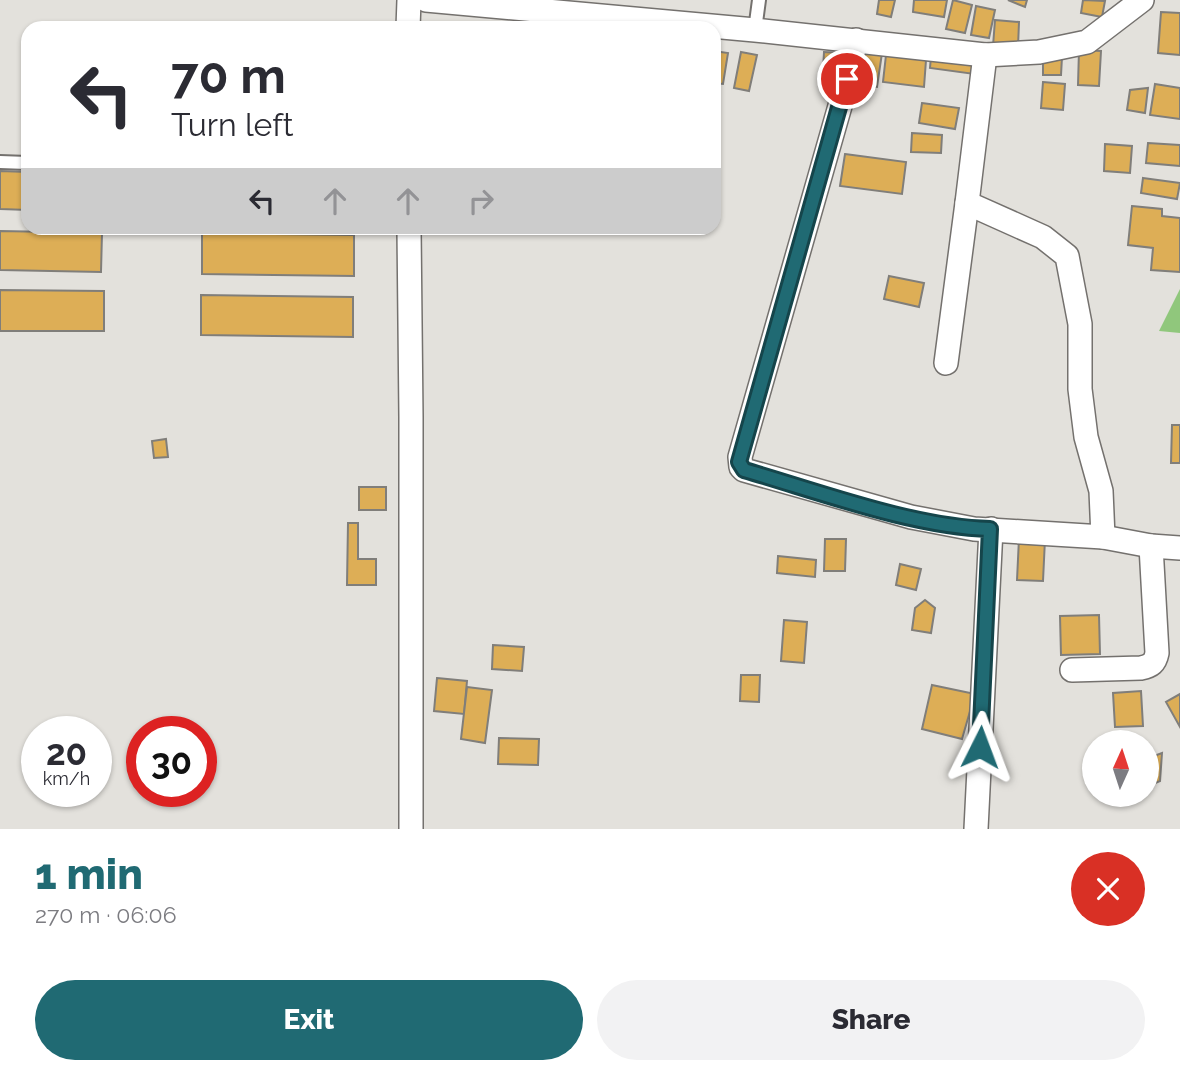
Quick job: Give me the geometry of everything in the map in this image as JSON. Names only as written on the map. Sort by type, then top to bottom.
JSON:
[{"type":"street","points":[[408,0],[408,21]]},
{"type":"street","points":[[426,0],[656,21]]},
{"type":"street","points":[[721,27],[985,55],[1039,52],[1087,42],[1142,0]]},
{"type":"street","points":[[856,40],[842,99],[740,457],[740,467],[911,517],[974,528],[1103,537],[1151,546],[1180,548]]},
{"type":"street","points":[[946,363],[985,55]]},
{"type":"street","points":[[967,203],[1043,237],[1067,256],[1080,324],[1080,388],[1086,437],[1101,491],[1103,537]]},
{"type":"street","points":[[409,235],[411,829]]},
{"type":"street","points":[[976,829],[990,529]]},
{"type":"street","points":[[1072,670],[1141,668],[1149,666],[1155,660],[1151,546]]},
{"type":"lane","points":[[755,30],[759,0]]},
{"type":"lane","points":[[0,162],[21,163]]},
{"type":"green space","points":[[1180,289],[1180,333],[1159,331]]},
{"type":"building","points":[[879,0],[895,0],[891,17],[877,14]]},
{"type":"building","points":[[914,0],[947,0],[944,17],[913,12]]},
{"type":"building","points":[[953,0],[972,5],[965,33],[946,29]]},
{"type":"building","points":[[1008,0],[1027,0],[1025,7]]},
{"type":"building","points":[[1083,0],[1105,1],[1102,17],[1081,13]]},
{"type":"building","points":[[976,6],[995,10],[989,38],[971,35]]},
{"type":"building","points":[[1161,12],[1180,13],[1180,55],[1158,53]]},
{"type":"building","points":[[995,20],[1019,22],[1018,47],[993,46]]},
{"type":"building","points":[[857,49],[882,53],[877,87],[852,84]]},
{"type":"building","points":[[1079,50],[1101,51],[1099,86],[1078,85]]},
{"type":"building","points":[[721,52],[728,53],[721,84]]},
{"type":"building","points":[[741,52],[757,55],[749,91],[734,88]]},
{"type":"building","points":[[824,52],[843,53],[842,72],[823,71]]},
{"type":"building","points":[[886,55],[926,60],[924,87],[883,82]]},
{"type":"building","points":[[931,56],[976,61],[974,74],[930,68]]},
{"type":"building","points":[[1043,57],[1062,57],[1061,75],[1043,75]]},
{"type":"building","points":[[1043,82],[1065,84],[1063,110],[1041,108]]},
{"type":"building","points":[[1155,84],[1180,88],[1180,119],[1150,115]]},
{"type":"building","points":[[1148,88],[1145,113],[1127,110],[1130,90]]},
{"type":"building","points":[[922,103],[959,108],[955,129],[919,123]]},
{"type":"building","points":[[912,133],[942,135],[941,153],[911,152]]},
{"type":"building","points":[[1148,143],[1180,145],[1180,166],[1146,163]]},
{"type":"building","points":[[1105,144],[1132,146],[1130,173],[1104,171]]},
{"type":"building","points":[[845,154],[906,162],[902,194],[840,186]]},
{"type":"building","points":[[0,171],[21,172],[21,210],[0,209]]},
{"type":"building","points":[[1143,178],[1180,183],[1177,199],[1141,193]]},
{"type":"building","points":[[1132,206],[1162,209],[1162,216],[1180,218],[1180,272],[1151,270],[1153,248],[1128,245]]},
{"type":"building","points":[[0,231],[21,231],[21,235],[102,235],[101,272],[0,270]]},
{"type":"building","points":[[202,235],[354,235],[354,276],[202,274]]},
{"type":"building","points":[[889,276],[924,283],[919,307],[884,299]]},
{"type":"building","points":[[0,290],[104,291],[104,331],[0,331]]},
{"type":"building","points":[[201,295],[353,297],[353,337],[201,335]]},
{"type":"building","points":[[1172,425],[1180,425],[1180,463],[1171,463]]},
{"type":"building","points":[[166,439],[168,457],[154,458],[152,441]]},
{"type":"building","points":[[359,487],[386,487],[386,510],[359,510]]},
{"type":"building","points":[[348,523],[358,523],[358,559],[376,559],[376,585],[347,585]]},
{"type":"building","points":[[1019,538],[1045,539],[1043,581],[1017,580]]},
{"type":"building","points":[[825,539],[846,539],[845,571],[824,571]]},
{"type":"building","points":[[778,556],[816,560],[815,577],[777,573]]},
{"type":"building","points":[[900,564],[921,569],[916,590],[896,585]]},
{"type":"building","points":[[925,600],[935,608],[931,633],[912,630],[915,608]]},
{"type":"building","points":[[1099,615],[1100,654],[1061,655],[1060,616]]},
{"type":"building","points":[[784,620],[807,622],[804,663],[781,661]]},
{"type":"building","points":[[493,645],[524,647],[522,671],[492,669]]},
{"type":"building","points":[[741,675],[760,675],[759,702],[740,701]]},
{"type":"building","points":[[437,678],[467,681],[464,714],[434,711]]},
{"type":"building","points":[[932,685],[975,694],[962,739],[922,729]]},
{"type":"building","points":[[467,687],[492,690],[485,743],[461,739]]},
{"type":"building","points":[[1141,691],[1143,726],[1115,727],[1113,693]]},
{"type":"building","points":[[1180,694],[1180,727],[1166,702]]},
{"type":"building","points":[[499,738],[539,739],[538,765],[498,764]]},
{"type":"building","points":[[1162,753],[1159,781],[1159,754]]},
{"type":"route","points":[[847,79],[739,462],[744,470],[835,497],[911,517],[990,529],[980,747]]}]
